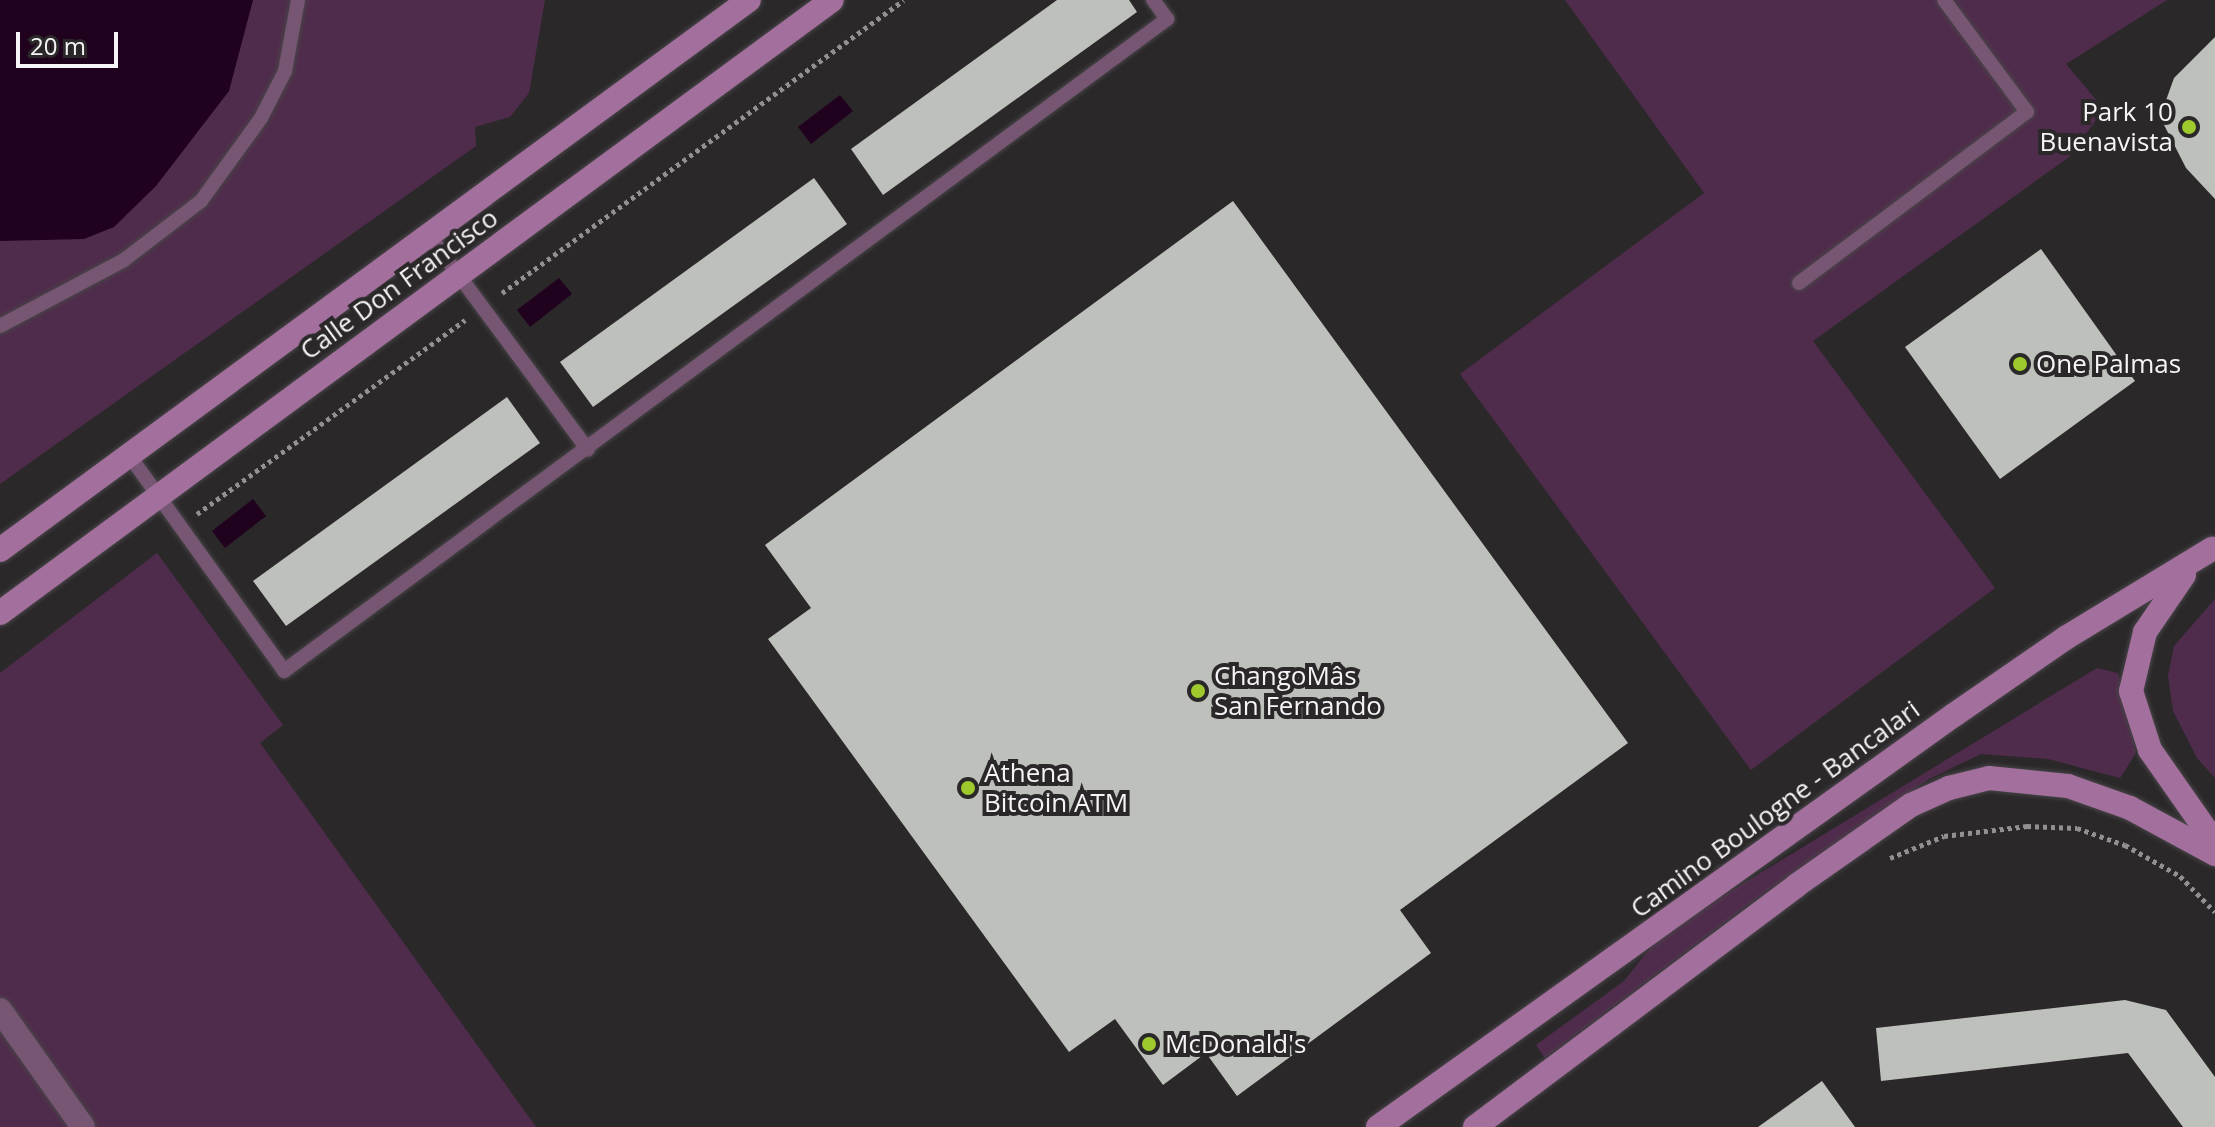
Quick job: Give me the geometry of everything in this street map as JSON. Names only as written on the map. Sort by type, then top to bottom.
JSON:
[{"type":"main road","name":"Calle Don Francisco","points":[[0,550],[749,0]]},
{"type":"main road","name":"Calle Don Francisco","points":[[0,613],[832,0]]},
{"type":"main road","points":[[2214,548],[2159,604],[2137,651],[2131,691],[2150,750],[2215,843]]},
{"type":"main road","name":"Camino Boulogne - Bancalari","points":[[1378,1127],[1979,698],[2214,548]]},
{"type":"main road","points":[[1475,1127],[1797,885],[1911,805],[1949,788],[1999,778],[2068,786],[2130,808],[2215,854]]},
{"type":"street","points":[[0,1010],[83,1127]]},
{"type":"lane","points":[[0,326],[124,260],[201,201],[261,118],[285,71],[298,0]]},
{"type":"lane","points":[[129,455],[284,671],[588,450],[1167,19],[1153,0]]},
{"type":"lane","points":[[1799,283],[2027,112],[1944,0]]},
{"type":"lane","points":[[429,235],[588,450]]},
{"type":"path","points":[[180,526],[904,0]]},
{"type":"path","points":[[1887,859],[1944,836],[2027,826],[2077,828],[2125,845],[2180,876],[2215,912]]},
{"type":"shaded area","points":[[0,0],[545,0],[529,93],[510,117],[475,127],[476,146],[0,484]]},
{"type":"shaded area","points":[[0,0],[253,0],[229,91],[156,186],[114,227],[84,239],[0,241]]},
{"type":"shaded area","points":[[1565,0],[2167,0],[2066,64],[2104,109],[2069,157],[1813,341],[1995,588],[1751,770],[1460,374],[1704,193]]},
{"type":"shaded area","points":[[840,95],[853,111],[811,144],[798,127]]},
{"type":"shaded area","points":[[559,278],[572,294],[530,327],[517,310]]},
{"type":"shaded area","points":[[253,499],[266,516],[225,548],[212,531]]},
{"type":"shaded area","points":[[157,553],[283,725],[260,743],[536,1127],[0,1127],[0,673]]},
{"type":"shaded area","points":[[2215,599],[2215,778],[2197,758],[2173,711],[2168,676],[2174,646]]},
{"type":"shaded area","points":[[2097,668],[2118,673],[2136,753],[2120,778],[2048,759],[1981,754],[1929,779],[1763,894],[1545,1058],[1536,1045],[1624,981],[1662,933]]},
{"type":"building","points":[[1057,0],[1129,0],[1137,12],[883,195],[851,149]]},
{"type":"building","name":"Park 10 Buenavista","points":[[2215,37],[2215,199],[2186,168],[2160,117],[2174,78]]},
{"type":"building","points":[[814,178],[847,224],[593,407],[560,362]]},
{"type":"building","name":"ChangoMâs San Fernando","points":[[1233,201],[1628,743],[1400,910],[1431,953],[1237,1096],[1206,1053],[1163,1085],[1115,1019],[1069,1052],[768,639],[811,608],[765,545]]},
{"type":"building","name":"One Palmas","points":[[2041,249],[2135,381],[2000,479],[1905,347]]},
{"type":"building","points":[[507,397],[540,443],[286,626],[253,581]]},
{"type":"building","points":[[2125,1000],[2166,1010],[2215,1077],[2215,1127],[2183,1127],[2128,1053],[1881,1081],[1876,1028]]},
{"type":"building","points":[[1822,1081],[1855,1127],[1758,1127]]},
{"type":"place","name":"Park 10 Buenavista","points":[[2189,127]]},
{"type":"place","name":"One Palmas","points":[[2020,364]]},
{"type":"place","name":"ChangoMâs San Fernando","points":[[1198,691]]},
{"type":"place","name":"Athena Bitcoin ATM","points":[[968,788]]},
{"type":"place","name":"McDonald's","points":[[1149,1044]]}]
